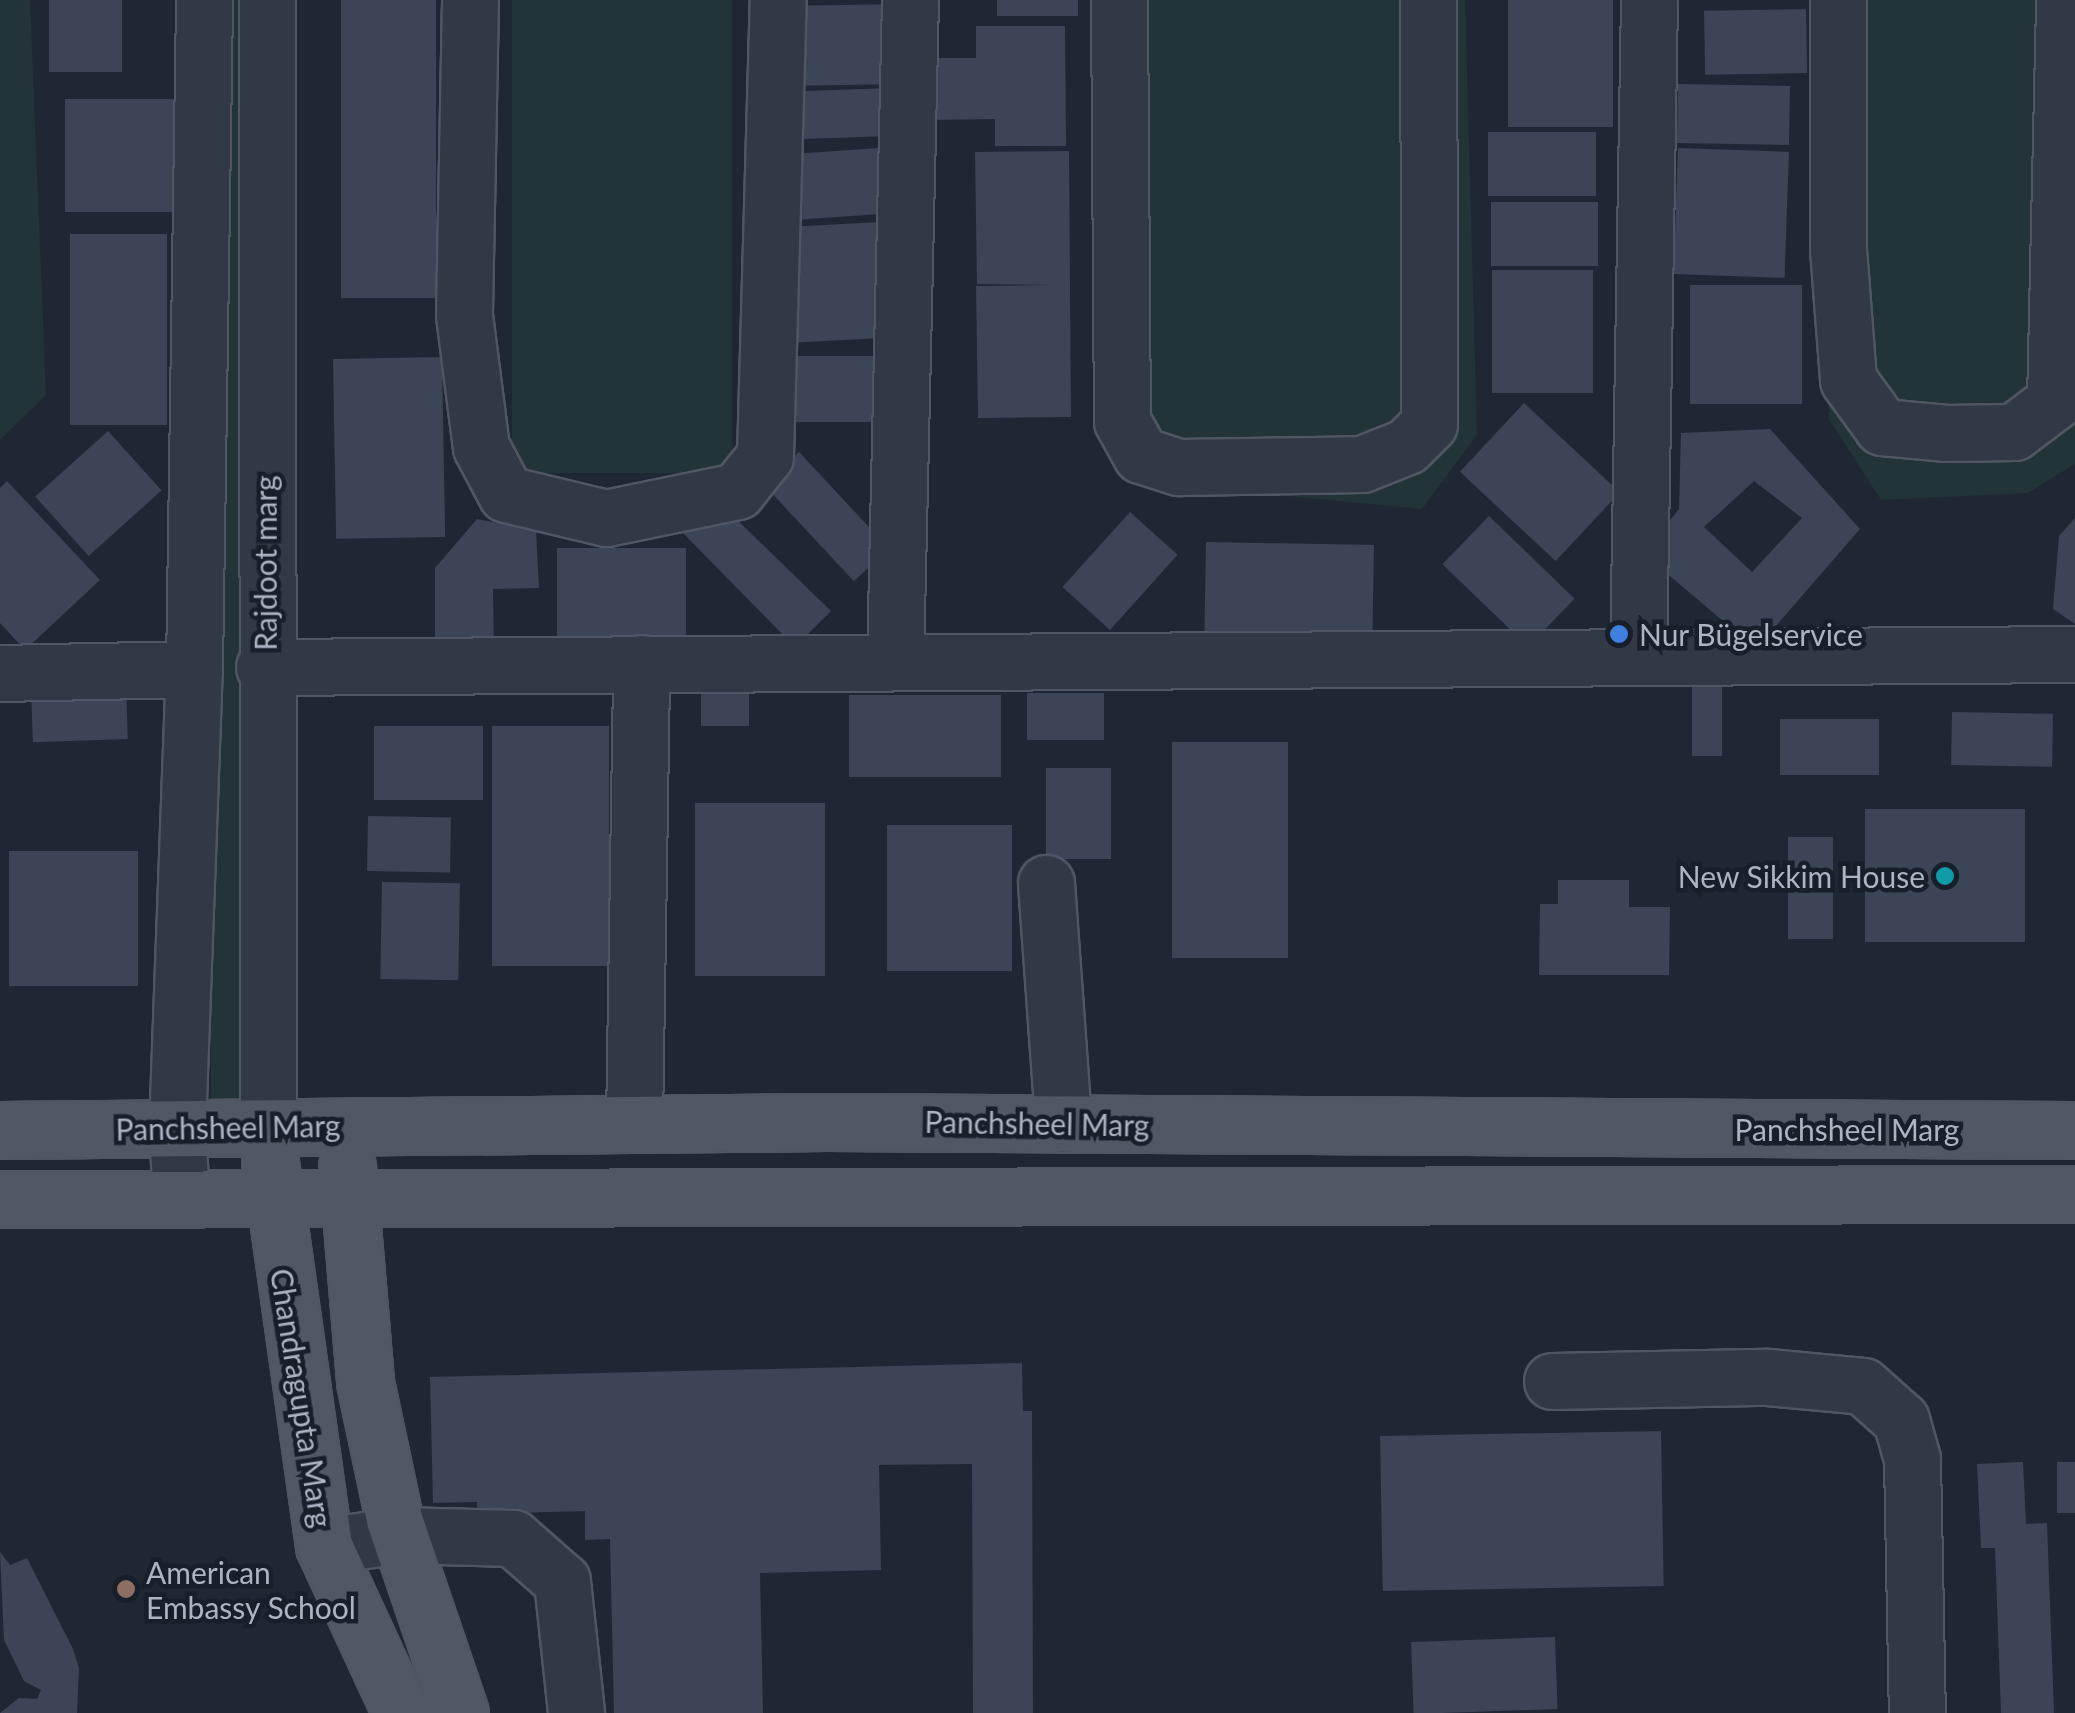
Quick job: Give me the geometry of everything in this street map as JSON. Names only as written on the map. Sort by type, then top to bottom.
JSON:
[{"type":"main road","name":"Panchsheel Marg","points":[[0,1130],[634,1123],[2075,1130]]},
{"type":"main road","points":[[346,1125],[348,1200],[365,1382],[399,1535],[460,1713]]},
{"type":"main road","name":"Chandragupta Marg","points":[[268,1126],[271,1198],[324,1546],[401,1713]]},
{"type":"main road","points":[[0,1199],[2075,1194]]},
{"type":"street","points":[[181,1198],[177,1128],[194,669],[204,0]]},
{"type":"street","name":"Rajdoot marg","points":[[266,0],[264,667],[268,1126]]},
{"type":"street","points":[[470,0],[464,315],[481,447],[506,494],[606,518],[737,491],[765,456],[778,0]]},
{"type":"street","points":[[895,660],[910,0]]},
{"type":"street","points":[[1119,0],[1122,421],[1141,455],[1179,467],[1362,464],[1407,446],[1429,424],[1428,0]]},
{"type":"street","points":[[1638,656],[1650,0]]},
{"type":"street","points":[[1838,0],[1838,249],[1848,380],[1882,427],[2014,432],[2055,401],[2064,0]]},
{"type":"street","points":[[264,667],[2075,654]]},
{"type":"street","points":[[634,1123],[641,663]]},
{"type":"street","points":[[0,673],[194,669]]},
{"type":"street","points":[[1046,883],[1063,1124]]},
{"type":"street","points":[[1552,1380],[1768,1377],[1863,1386],[1901,1420],[1912,1459],[1917,1713]]},
{"type":"street","points":[[324,1546],[399,1535],[513,1538],[562,1582],[576,1713]]},
{"type":"shaded area","points":[[0,0],[30,0],[46,395],[0,440]]},
{"type":"shaded area","points":[[211,0],[259,0],[259,1103],[211,1103]]},
{"type":"shaded area","points":[[512,0],[732,0],[732,473],[512,473]]},
{"type":"shaded area","points":[[1093,0],[1465,0],[1477,435],[1422,509],[1143,482]]},
{"type":"shaded area","points":[[1811,0],[2075,0],[2075,464],[2028,493],[1881,500],[1829,419]]},
{"type":"building","points":[[49,0],[122,0],[122,72],[49,72]]},
{"type":"building","points":[[341,0],[436,0],[436,298],[341,298]]},
{"type":"building","points":[[997,0],[1078,0],[1078,16],[997,16]]},
{"type":"building","points":[[1508,0],[1613,0],[1613,127],[1508,127]]},
{"type":"building","points":[[903,4],[904,84],[797,86],[796,6]]},
{"type":"building","points":[[1806,9],[1807,73],[1705,75],[1704,11]]},
{"type":"building","points":[[976,26],[1065,26],[1066,146],[995,146],[995,119],[931,120],[931,58],[976,58]]},
{"type":"building","points":[[1678,84],[1790,86],[1789,145],[1677,143]]},
{"type":"building","points":[[890,88],[892,136],[802,139],[800,91]]},
{"type":"building","points":[[65,99],[178,99],[178,212],[65,212]]},
{"type":"building","points":[[1488,132],[1596,132],[1596,196],[1488,196]]},
{"type":"building","points":[[893,147],[898,213],[798,220],[793,154]]},
{"type":"building","points":[[1678,148],[1789,152],[1785,278],[1674,274]]},
{"type":"building","points":[[1069,151],[1071,417],[978,418],[976,286],[1053,285],[977,284],[975,152]]},
{"type":"building","points":[[1491,202],[1598,202],[1598,266],[1491,266]]},
{"type":"building","points":[[881,222],[887,338],[791,343],[785,227]]},
{"type":"building","points":[[70,234],[167,234],[167,425],[70,425]]},
{"type":"building","points":[[1492,270],[1593,270],[1593,393],[1492,393]]},
{"type":"building","points":[[1690,285],[1802,285],[1802,404],[1690,404]]},
{"type":"building","points":[[781,356],[894,356],[894,422],[781,422]]},
{"type":"building","points":[[442,357],[445,537],[336,539],[333,359]]},
{"type":"building","points":[[1524,403],[1620,492],[1556,561],[1460,472]]},
{"type":"building","points":[[1770,429],[1860,529],[1756,649],[1644,554],[1679,509],[1681,433]],"holes":[[[1754,481],[1802,518],[1752,572],[1704,527]]]},
{"type":"building","points":[[108,431],[162,490],[89,556],[35,497]]},
{"type":"building","points":[[799,452],[889,549],[854,581],[764,485]]},
{"type":"building","points":[[7,481],[100,580],[25,650],[0,623],[0,488]]},
{"type":"building","points":[[1130,512],[1178,555],[1110,630],[1062,587]]},
{"type":"building","points":[[732,515],[831,611],[795,647],[680,530]]},
{"type":"building","points":[[1489,516],[1575,599],[1528,647],[1442,564]]},
{"type":"building","points":[[2075,518],[2075,624],[2053,609],[2059,536]]},
{"type":"building","points":[[477,519],[536,530],[539,588],[493,589],[494,659],[435,660],[435,568]]},
{"type":"building","points":[[1206,542],[1374,545],[1372,652],[1204,649]]},
{"type":"building","points":[[557,548],[686,548],[686,649],[557,649]]},
{"type":"building","points":[[126,687],[128,739],[33,742],[31,690]]},
{"type":"building","points":[[1692,687],[1722,687],[1722,756],[1692,756]]},
{"type":"building","points":[[1027,693],[1104,693],[1104,740],[1027,740]]},
{"type":"building","points":[[701,694],[749,694],[749,726],[701,726]]},
{"type":"building","points":[[849,695],[1001,695],[1001,777],[849,777]]},
{"type":"building","points":[[1952,712],[2053,714],[2052,767],[1951,765]]},
{"type":"building","points":[[1780,719],[1879,719],[1879,775],[1780,775]]},
{"type":"building","points":[[374,726],[483,726],[483,800],[374,800]]},
{"type":"building","points":[[492,726],[609,726],[609,966],[492,966]]},
{"type":"building","points":[[1172,742],[1288,742],[1288,958],[1172,958]]},
{"type":"building","points":[[1046,768],[1111,768],[1111,859],[1046,859]]},
{"type":"building","points":[[695,803],[825,803],[825,976],[695,976]]},
{"type":"building","name":"New Sikkim House","points":[[1865,809],[2025,809],[2025,942],[1865,942]]},
{"type":"building","points":[[368,816],[451,817],[450,872],[367,871]]},
{"type":"building","points":[[887,825],[1012,825],[1012,971],[887,971]]},
{"type":"building","points":[[1788,837],[1833,837],[1833,939],[1788,939]]},
{"type":"building","points":[[9,851],[138,851],[138,986],[9,986]]},
{"type":"building","points":[[1558,880],[1629,880],[1629,907],[1670,907],[1669,975],[1539,975],[1540,904],[1558,904]]},
{"type":"building","points":[[382,882],[460,883],[458,980],[380,979]]},
{"type":"building","points":[[1022,1363],[1023,1411],[1032,1411],[1033,1713],[973,1713],[972,1464],[879,1465],[881,1570],[760,1573],[763,1713],[614,1713],[610,1539],[585,1540],[585,1511],[477,1514],[477,1502],[433,1503],[430,1377]]},
{"type":"building","points":[[1661,1431],[1664,1586],[1383,1591],[1380,1436]]},
{"type":"building","points":[[2023,1462],[2026,1524],[2047,1523],[2054,1713],[2001,1713],[1995,1548],[1981,1548],[1977,1464]]},
{"type":"building","points":[[2057,1462],[2075,1462],[2075,1513],[2057,1513]]},
{"type":"building","points":[[0,1552],[10,1565],[27,1558],[73,1649],[79,1668],[77,1713],[0,1713],[19,1698],[37,1699],[41,1690],[24,1681],[4,1640]]},
{"type":"building","points":[[1555,1637],[1558,1709],[1414,1713],[1411,1642]]},
{"type":"place","name":"Nur Bügelservice","points":[[1619,634]]},
{"type":"place","name":"New Sikkim House","points":[[1945,876]]},
{"type":"place","name":"American Embassy School","points":[[126,1589]]}]
